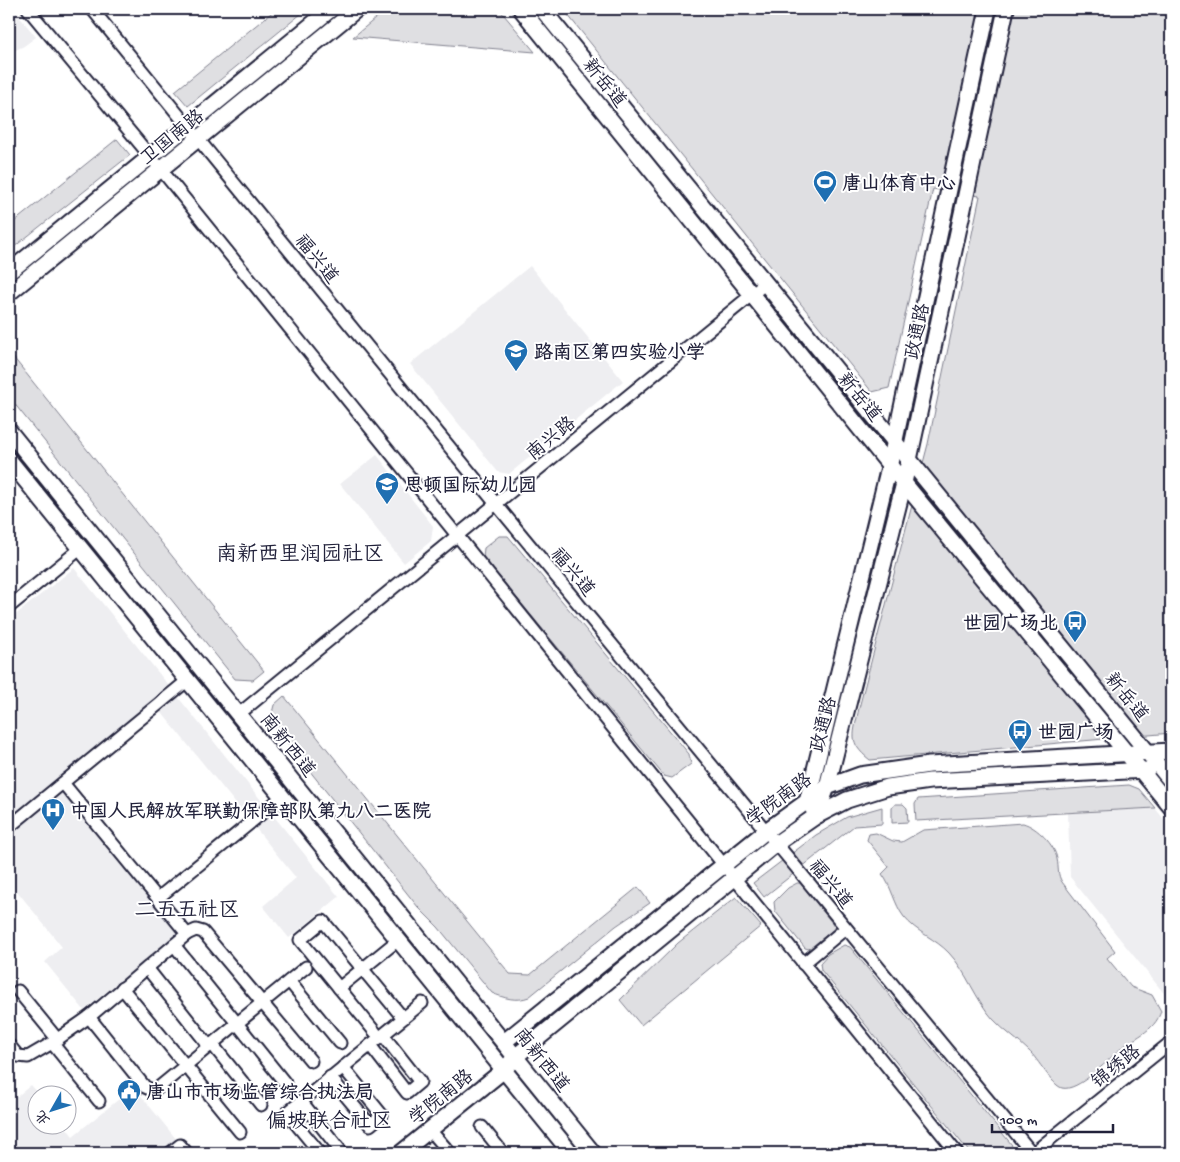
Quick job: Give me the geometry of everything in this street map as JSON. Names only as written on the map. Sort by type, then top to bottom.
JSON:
[{"type":"main road","name":"卫国南路","points":[[9,272],[331,9]]},
{"type":"main road","name":"卫国南路","points":[[9,293],[358,9]]},
{"type":"main road","name":"新岳道","points":[[521,9],[1171,808]]},
{"type":"main road","name":"新岳道","points":[[542,9],[1148,752],[1166,769],[1171,781]]},
{"type":"main road","name":"政通路","points":[[808,798],[890,463],[988,9]]},
{"type":"main road","name":"政通路","points":[[816,816],[827,787],[904,482],[1006,9]]},
{"type":"main road","points":[[943,216],[961,217]]},
{"type":"main road","name":"南新西道","points":[[9,431],[593,1153]]},
{"type":"main road","name":"南新西道","points":[[9,460],[571,1153]]},
{"type":"main road","name":"学院南路","points":[[504,1042],[766,831],[808,798],[827,787],[860,775],[892,769],[960,762],[1171,751]]},
{"type":"main road","name":"学院南路","points":[[401,1153],[777,843],[816,816],[847,800],[888,787],[930,781],[1166,769]]},
{"type":"main road","points":[[808,798],[816,816]]},
{"type":"main road","points":[[504,1042],[504,1070]]},
{"type":"street","points":[[28,9],[150,156],[957,1153]]},
{"type":"street","name":"福兴道","points":[[92,9],[496,504],[1033,1153]]},
{"type":"street","name":"南兴路","points":[[239,714],[766,283]]},
{"type":"street","points":[[9,607],[80,549]]},
{"type":"street","points":[[9,827],[188,680]]},
{"type":"street","points":[[63,782],[187,934]]},
{"type":"street","points":[[158,898],[282,797]]},
{"type":"street","points":[[370,1045],[407,1093],[420,1082],[300,940],[323,921],[402,1018]]},
{"type":"street","points":[[803,964],[846,928]]},
{"type":"street","points":[[9,1046],[18,1056],[28,1058],[55,1042],[88,1017],[187,934],[196,930],[203,932],[311,1061]]},
{"type":"street","points":[[339,988],[398,940]]},
{"type":"street","points":[[174,946],[285,1083]]},
{"type":"street","points":[[88,1017],[145,1088],[152,1090],[158,1088],[306,967]]},
{"type":"street","points":[[147,968],[262,1105]]},
{"type":"street","points":[[289,981],[340,1044]]},
{"type":"street","points":[[122,988],[240,1132]]},
{"type":"street","points":[[18,991],[99,1101]]},
{"type":"street","points":[[320,1153],[287,1113],[370,1045],[379,1033],[422,1002]]},
{"type":"street","name":"锦绣路","points":[[1033,1153],[1171,1042]]},
{"type":"street","points":[[330,1077],[370,1125],[382,1115],[343,1067]]},
{"type":"street","points":[[301,1101],[340,1150]]},
{"type":"street","points":[[482,1127],[503,1153]]},
{"type":"street","points":[[430,1130],[450,1153]]},
{"type":"street","points":[[170,1153],[180,1145],[187,1153]]},
{"type":"shaded area","points":[[9,9],[13,9],[36,37],[24,46],[9,53]]},
{"type":"shaded area","points":[[276,9],[307,9],[188,106],[175,91]]},
{"type":"shaded area","points":[[387,9],[499,9],[535,52],[353,37]]},
{"type":"shaded area","points":[[563,9],[1171,9],[1171,733],[870,760],[863,754],[855,742],[854,731],[928,444],[980,196],[933,189],[889,388],[872,392]]},
{"type":"shaded area","points":[[117,139],[130,155],[9,251],[9,226]]},
{"type":"shaded area","name":"路南区第四实验小学","points":[[530,266],[623,381],[509,474],[498,472],[410,364]]},
{"type":"shaded area","points":[[9,352],[264,671],[253,680],[235,679],[9,397]]},
{"type":"shaded area","name":"思顿国际幼儿园","points":[[377,455],[433,526],[431,541],[404,563],[340,484]]},
{"type":"shaded area","points":[[499,536],[508,536],[689,754],[691,764],[672,778],[664,776],[483,557],[484,548]]},
{"type":"shaded area","name":"中国人民解放军联勤保障部队第九八二医院","points":[[74,568],[339,897],[289,938],[263,906],[296,878],[154,703],[58,781],[178,933],[84,1010],[45,962],[62,947],[9,881],[9,620]]},
{"type":"shaded area","points":[[284,696],[510,974],[530,975],[638,887],[650,903],[616,926],[529,997],[515,999],[492,993],[438,927],[418,907],[270,721],[274,705]]},
{"type":"shaded area","points":[[1129,785],[1139,789],[1155,808],[916,821],[915,804],[918,799]]},
{"type":"shaded area","points":[[895,804],[903,804],[907,808],[908,822],[892,823],[892,808]]},
{"type":"shaded area","points":[[882,807],[882,824],[854,826],[764,897],[753,883],[816,835],[847,817]]},
{"type":"shaded area","points":[[1155,808],[1171,828],[1171,1002],[1070,877],[1068,812]]},
{"type":"shaded area","points":[[1023,823],[1039,832],[1053,848],[1058,862],[1060,879],[1115,951],[1107,958],[1131,987],[1152,995],[1161,1011],[1154,1024],[1124,1046],[1084,1081],[1069,1088],[1058,1086],[1033,1055],[993,1019],[949,953],[914,927],[904,917],[882,874],[889,867],[867,840],[869,834],[876,833],[893,841],[902,842],[923,830]]},
{"type":"shaded area","points":[[800,883],[833,924],[834,929],[809,949],[805,948],[775,911],[774,902],[788,888]]},
{"type":"shaded area","points":[[736,897],[761,926],[641,1025],[620,1000],[678,943]]},
{"type":"shaded area","points":[[844,945],[850,947],[1012,1145],[1007,1153],[970,1153],[821,970],[820,963],[828,954]]},
{"type":"shaded area","name":"唐山市市场监管综合执法局","points":[[28,1087],[28,1134],[71,1134],[73,1136],[78,1134],[78,1132],[134,1087],[181,1145],[171,1153],[16,1153],[9,1145],[9,1103]]},
{"type":"place","name":"唐山体育中心","points":[[825,203]]},
{"type":"place","name":"路南区第四实验小学","points":[[516,372]]},
{"type":"place","name":"思顿国际幼儿园","points":[[387,505]]},
{"type":"place","name":"世园广场北","points":[[1075,643]]},
{"type":"place","name":"世园广场","points":[[1020,752]]},
{"type":"place","name":"中国人民解放军联勤保障部队第九八二医院","points":[[53,831]]},
{"type":"place","name":"唐山市市场监管综合执法局","points":[[129,1112]]},
{"type":"district","name":"南新西里润园社区","points":[[300,553]]},
{"type":"district","name":"二五五社区","points":[[187,909]]},
{"type":"district","name":"偏坡联合社区","points":[[329,1120]]}]
